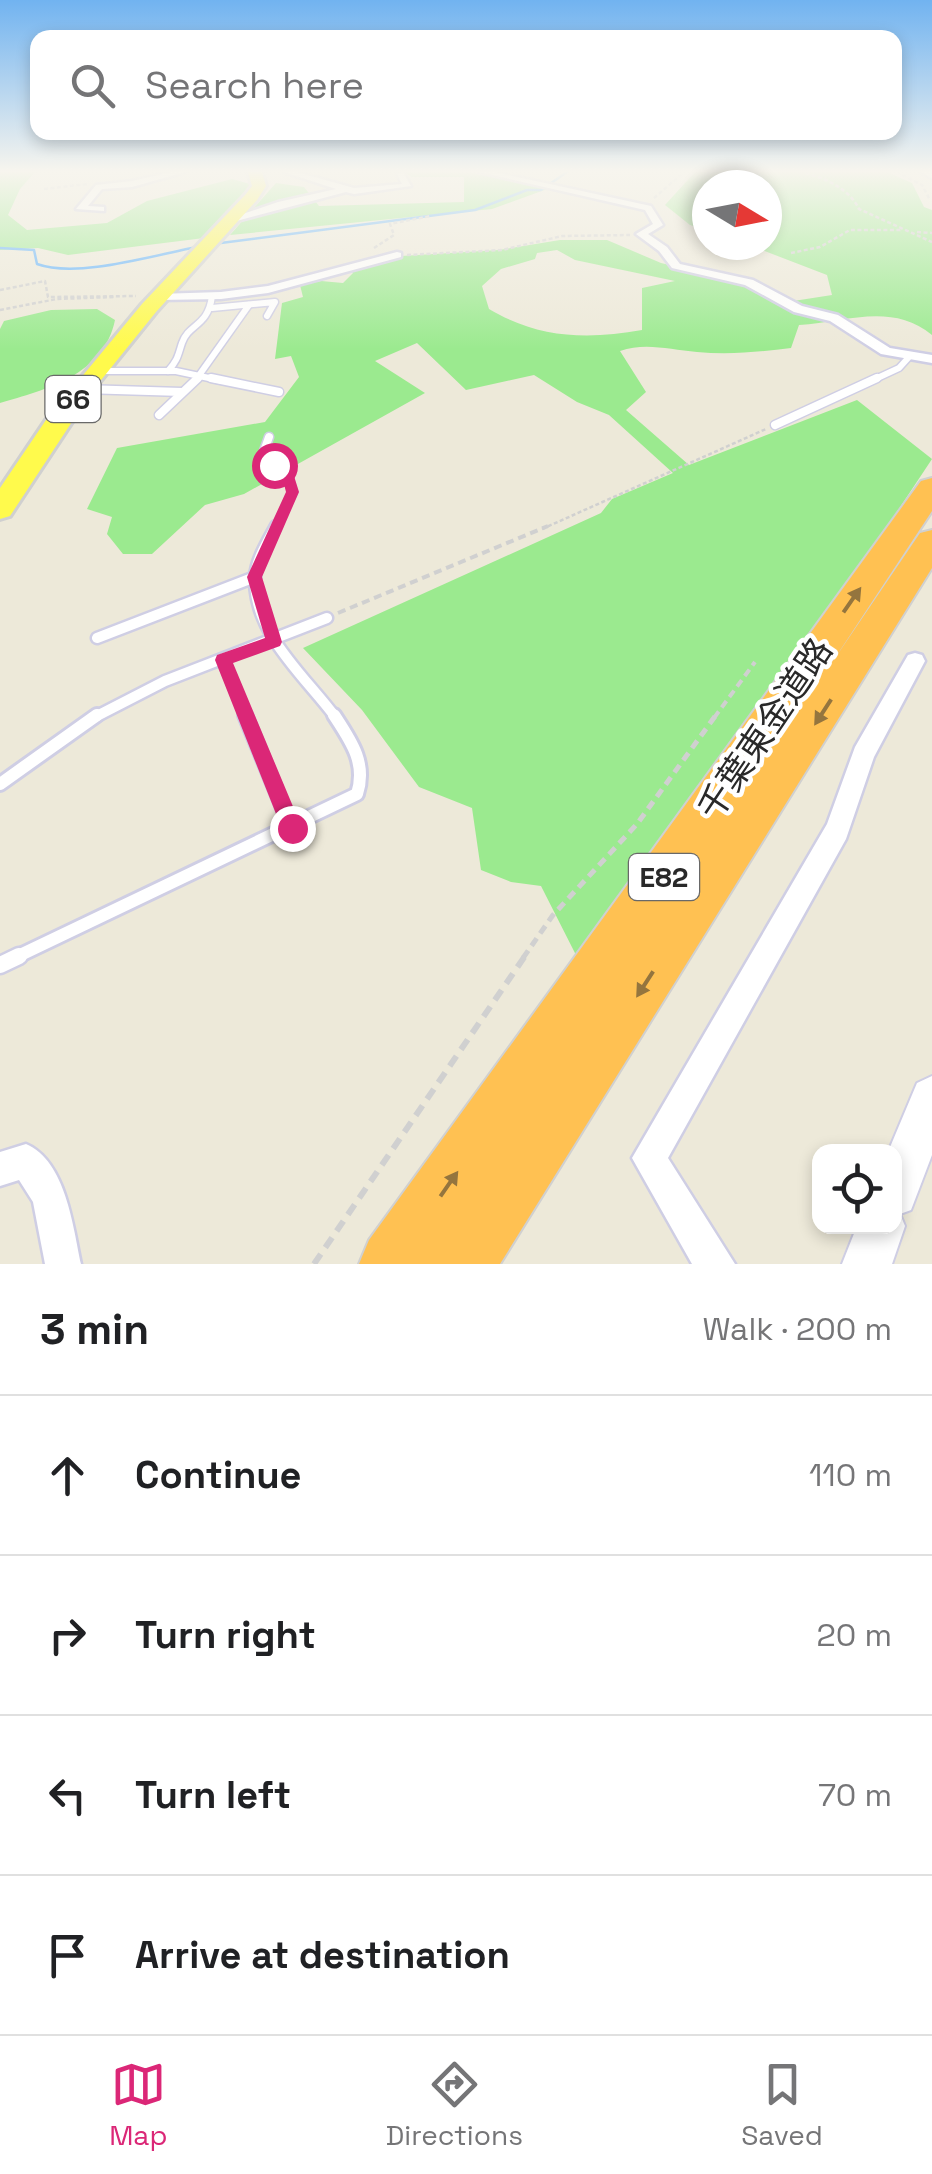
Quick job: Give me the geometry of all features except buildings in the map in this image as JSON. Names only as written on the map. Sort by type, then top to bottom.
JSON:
[{"type":"highway","name":"千葉東金道路","points":[[392,1264],[932,488]]},
{"type":"highway","name":"千葉東金道路","points":[[460,1264],[932,541]]},
{"type":"main road","name":"66","points":[[2,502],[53,422],[158,297],[220,231]]},
{"type":"street","points":[[640,234],[646,231]]},
{"type":"street","points":[[640,234],[664,249],[676,266],[749,282],[798,309],[834,318],[886,351],[908,358],[932,359]]},
{"type":"street","points":[[158,297],[212,302],[278,287],[348,264],[397,255]]},
{"type":"street","points":[[717,1264],[704,1250],[649,1158],[837,830],[863,754],[916,660]]},
{"type":"street","points":[[902,1173],[932,1098]]},
{"type":"street","points":[[0,1169],[26,1161],[50,1196],[63,1264]]},
{"type":"street","points":[[866,1264],[878,1234]]},
{"type":"lane","points":[[168,370],[179,360],[182,341],[212,302],[275,302],[267,316]]},
{"type":"lane","points":[[159,416],[201,375],[249,305]]},
{"type":"lane","points":[[775,425],[899,368],[908,358]]},
{"type":"lane","points":[[89,380],[168,370],[279,392]]},
{"type":"lane","points":[[89,380],[182,392]]},
{"type":"lane","points":[[0,965],[357,794],[364,774],[338,718],[274,642],[255,577],[293,492],[289,479],[264,451],[269,437]]},
{"type":"lane","points":[[97,638],[255,577]]},
{"type":"lane","points":[[0,784],[109,708],[327,618]]},
{"type":"lane","points":[[223,660],[292,828]]},
{"type":"path","points":[[791,254],[820,247],[848,231]]},
{"type":"path","points":[[909,231],[932,233]]},
{"type":"path","points":[[909,231],[932,242]]},
{"type":"path","points":[[397,255],[502,250],[562,236],[640,234]]},
{"type":"path","points":[[0,290],[46,281],[48,296],[158,297]]},
{"type":"path","points":[[0,310],[58,299],[124,295]]},
{"type":"path","points":[[327,618],[571,518],[775,425]]},
{"type":"path","points":[[314,1264],[553,915],[638,824],[755,662]]},
{"type":"green space","points":[[0,231],[212,231],[204,238],[68,255],[38,248],[0,250]]},
{"type":"green space","points":[[234,231],[270,231],[230,235]]},
{"type":"green space","points":[[782,231],[932,231],[932,335],[901,319],[868,316],[799,325],[791,348],[733,353],[649,347],[620,351],[646,392],[626,410],[689,465],[857,400],[932,459],[810,643],[579,961],[541,886],[511,882],[481,870],[472,808],[419,787],[362,710],[303,648],[601,513],[612,499],[673,473],[609,415],[577,402],[534,375],[466,390],[417,343],[375,361],[425,393],[244,494],[205,505],[152,554],[123,554],[107,534],[112,517],[87,509],[117,448],[265,422],[299,377],[291,356],[275,359],[282,303],[303,297],[300,285],[321,281],[343,283],[353,273],[348,267],[385,257],[499,250],[560,240],[607,240],[661,263],[745,283],[787,302],[832,295],[827,275],[782,258]],"holes":[[[557,250],[575,260],[675,281],[642,288],[642,330],[582,335],[544,331],[507,319],[489,309],[482,286],[501,269],[535,259],[537,253]]]},
{"type":"green space","points":[[97,309],[115,320],[109,339],[86,367],[53,386],[0,403],[0,329],[4,321],[51,310]]},
{"type":"waterway","points":[[213,244],[313,231]]},
{"type":"waterway","points":[[0,248],[34,250],[37,264],[74,269],[202,246]]},
{"type":"route","points":[[274,465],[289,479],[293,492],[255,577],[274,642],[223,660],[292,828]]}]
